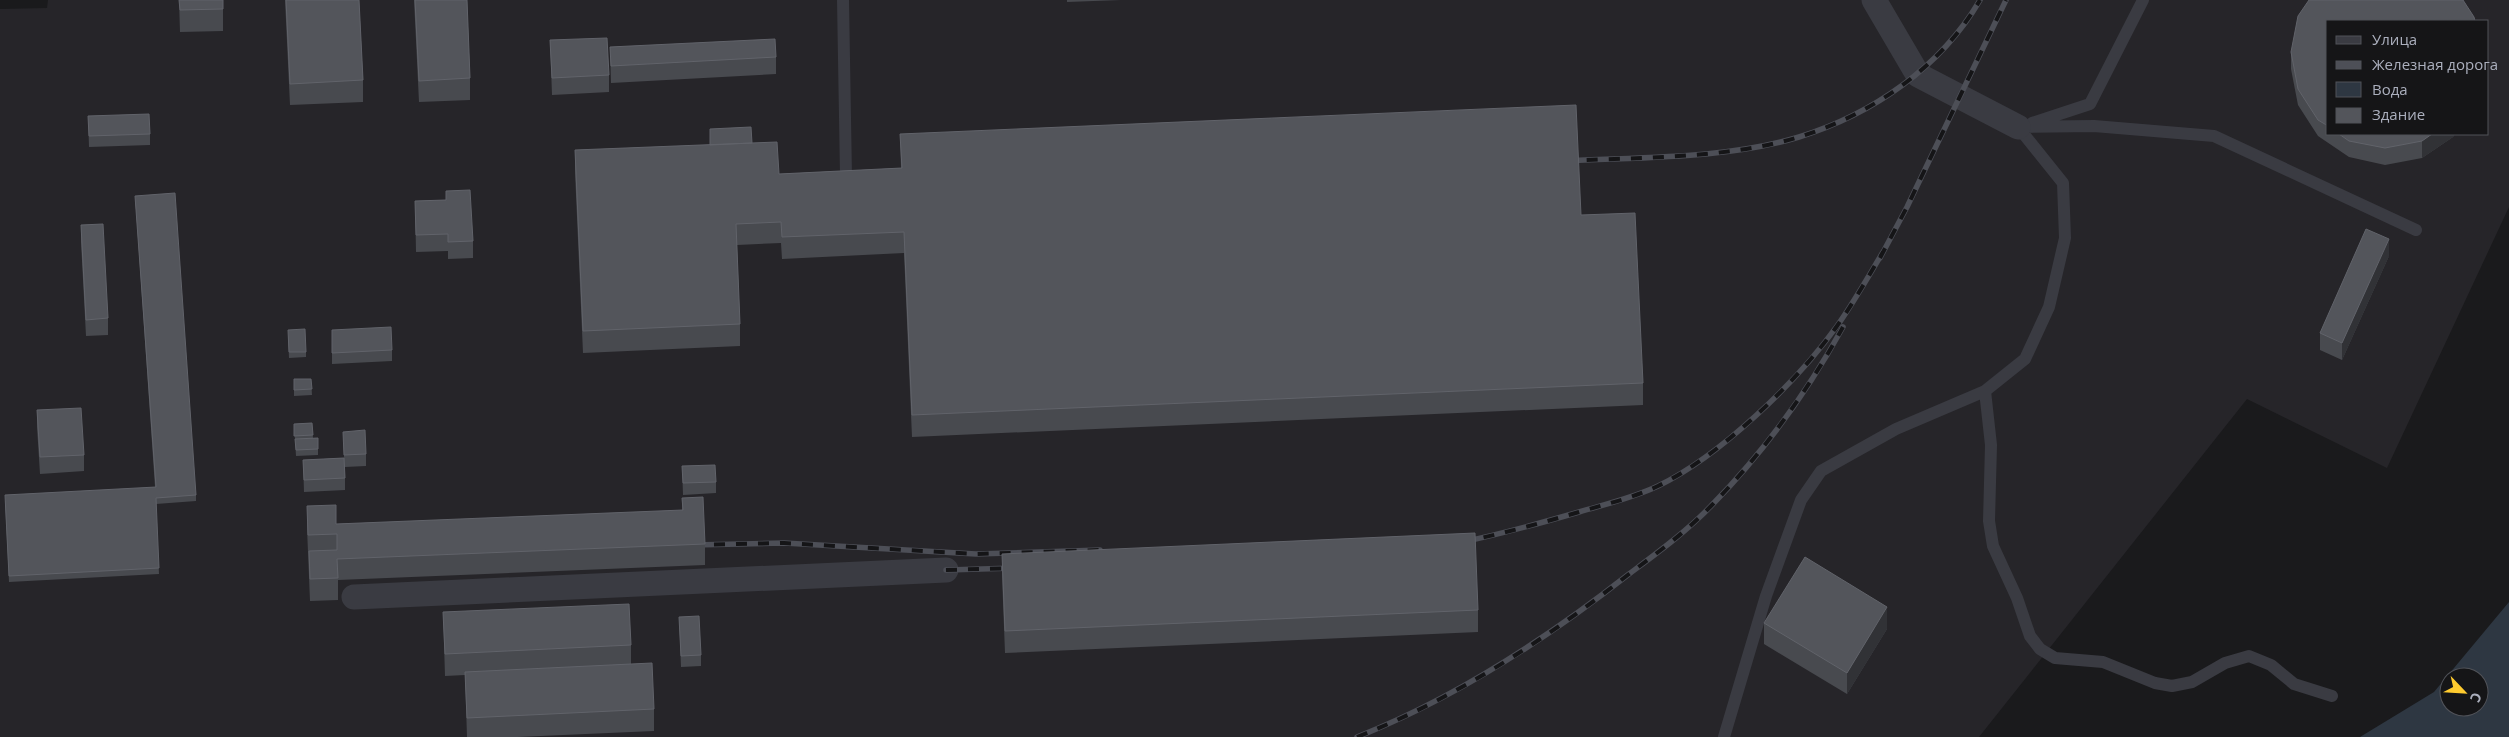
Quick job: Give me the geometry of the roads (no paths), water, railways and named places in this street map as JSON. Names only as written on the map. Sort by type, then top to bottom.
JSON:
[{"type":"street","points":[[1874,0],[1890,24],[1918,75],[2018,127]]},
{"type":"street","points":[[354,597],[946,570]]},
{"type":"lane","points":[[843,0],[846,176]]},
{"type":"lane","points":[[2018,127],[2090,104],[2143,0]]},
{"type":"lane","points":[[2018,127],[2094,126],[2214,136],[2416,230]]},
{"type":"lane","points":[[1724,737],[1766,596],[1801,500],[1821,471],[1896,429],[1985,391],[2025,359],[2049,307],[2065,238],[2063,183],[2018,127]]},
{"type":"lane","points":[[1985,391],[1991,445],[1988,521],[1993,546],[2017,598],[2030,636],[2040,649],[2055,658],[2103,662],[2155,683],[2172,686],[2192,682],[2225,663],[2249,656],[2271,666],[2294,684],[2332,696]]},
{"type":"water","points":[[2509,602],[2509,737],[2360,737],[2434,692],[2439,686],[2439,717],[2489,717],[2489,667],[2455,667]]},
{"type":"railway","points":[[1565,161],[1713,153],[1771,144],[1799,137],[1826,127],[1879,101],[1925,67],[1946,46],[1980,0]]},
{"type":"railway","points":[[1880,258],[1907,207],[2006,0]]},
{"type":"railway","points":[[1462,542],[1536,524],[1639,494],[1682,473],[1756,416],[1801,370],[1837,326],[1883,252]]},
{"type":"railway","points":[[1357,737],[1394,722],[1499,666],[1565,622],[1661,550],[1701,516],[1730,486],[1766,443],[1815,375],[1843,327]]},
{"type":"railway","points":[[692,545],[784,543],[976,554],[1100,550]]},
{"type":"railway","points":[[946,570],[1016,568]]}]
